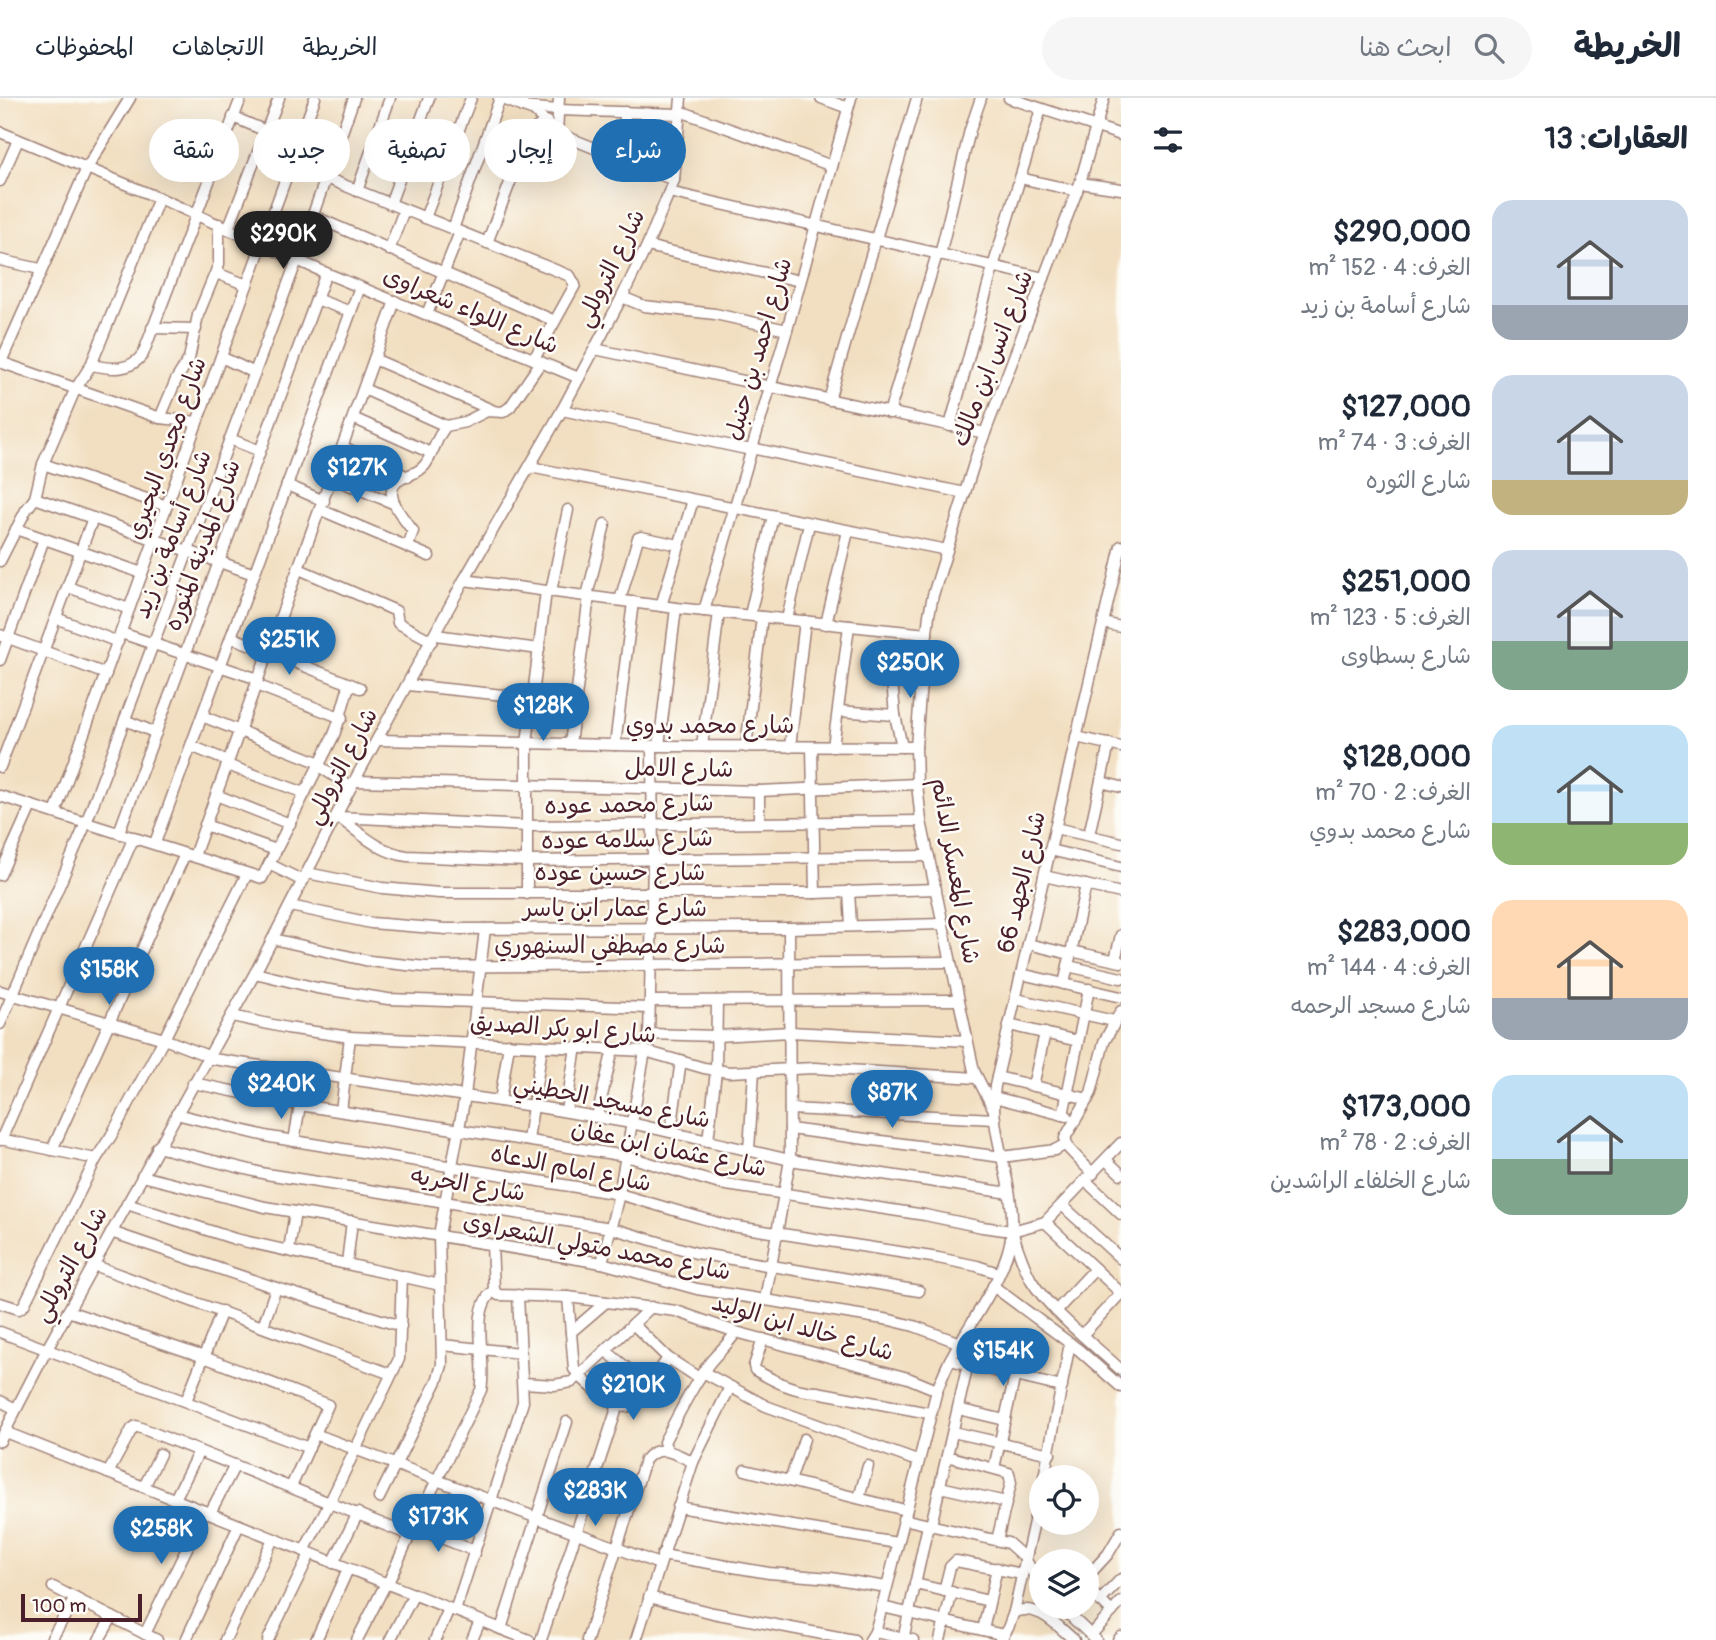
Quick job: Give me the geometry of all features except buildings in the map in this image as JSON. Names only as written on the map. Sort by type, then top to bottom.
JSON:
[{"type":"street","points":[[130,98],[87,168],[0,362],[160,418],[197,422]]},
{"type":"street","points":[[91,365],[110,369],[134,364],[144,354],[241,98]]},
{"type":"street","points":[[271,119],[279,98]]},
{"type":"street","name":"شارع مجدي البحيري","points":[[307,119],[315,98]]},
{"type":"street","name":"شارع أسامة بن زيد","points":[[347,119],[354,98]]},
{"type":"street","points":[[357,191],[390,98]]},
{"type":"street","points":[[390,204],[429,98]]},
{"type":"street","points":[[425,218],[471,98]]},
{"type":"street","points":[[427,314],[444,273],[500,98],[558,110],[680,113],[832,166]]},
{"type":"street","points":[[557,119],[559,98]]},
{"type":"street","name":"شارع التروللي","points":[[679,119],[681,98]]},
{"type":"street","points":[[821,98],[850,103]]},
{"type":"street","points":[[829,400],[917,98]]},
{"type":"street","points":[[889,413],[938,254],[970,130],[981,98]]},
{"type":"street","points":[[1009,98],[1121,135]]},
{"type":"street","name":"شارع انس ابن مالك","points":[[927,634],[933,595],[965,493],[1078,187],[1104,98]]},
{"type":"street","points":[[522,102],[544,119]]},
{"type":"street","name":"شارع احمد بن حنبل","points":[[704,611],[850,103]]},
{"type":"street","points":[[950,426],[993,267],[1041,109]]},
{"type":"street","points":[[625,112],[625,119]]},
{"type":"street","points":[[233,117],[253,125]]},
{"type":"street","name":"شارع اللواء شعراوى","points":[[0,132],[224,226],[326,273],[579,378]]},
{"type":"street","points":[[0,181],[18,140]]},
{"type":"street","points":[[160,418],[176,380],[190,359],[198,314],[221,257],[224,226],[253,160]]},
{"type":"street","points":[[1020,178],[1078,187],[1121,188]]},
{"type":"street","name":"شارع مجدي البحيري","points":[[55,813],[284,182]]},
{"type":"street","name":"شارع أسامة بن زيد","points":[[0,1024],[86,822],[298,260],[325,182]]},
{"type":"street","points":[[336,182],[570,276],[575,285],[538,360],[510,407],[503,412],[492,410],[374,359]]},
{"type":"street","points":[[487,243],[510,182]]},
{"type":"street","name":"شارع التروللي","points":[[3,1437],[46,1351],[232,1016],[353,784],[464,580],[595,349],[647,246],[673,182]]},
{"type":"street","points":[[669,192],[1044,278]]},
{"type":"street","points":[[0,561],[35,498],[43,464],[75,390],[91,365],[159,198]]},
{"type":"street","points":[[389,250],[404,210]]},
{"type":"street","points":[[313,216],[555,321]]},
{"type":"street","points":[[647,246],[800,281]]},
{"type":"street","points":[[0,260],[40,269]]},
{"type":"street","points":[[216,273],[247,285]]},
{"type":"street","name":"شارع المدينه المنوره","points":[[118,832],[326,273]]},
{"type":"street","points":[[155,843],[360,286]]},
{"type":"street","points":[[622,297],[644,306],[715,314],[786,330]]},
{"type":"street","points":[[316,299],[351,312]]},
{"type":"street","points":[[52,1150],[109,1023],[205,825],[395,301]]},
{"type":"street","points":[[152,328],[196,328]]},
{"type":"street","points":[[595,349],[985,433]]},
{"type":"street","points":[[221,357],[255,373]]},
{"type":"street","points":[[364,388],[446,426],[465,422],[492,410]]},
{"type":"street","points":[[562,410],[965,493]]},
{"type":"street","points":[[354,418],[431,453]]},
{"type":"street","points":[[408,547],[413,531],[403,520],[391,495],[393,486],[426,464],[446,426]]},
{"type":"street","points":[[230,439],[260,451]]},
{"type":"street","points":[[343,447],[408,477]]},
{"type":"street","points":[[43,464],[167,506]]},
{"type":"street","points":[[530,467],[947,550]]},
{"type":"street","points":[[332,478],[395,504]]},
{"type":"street","points":[[287,485],[429,556]]},
{"type":"street","points":[[35,498],[254,574]]},
{"type":"street","points":[[661,606],[693,500]]},
{"type":"street","points":[[527,894],[527,743],[548,591],[568,510]]},
{"type":"street","points":[[750,615],[772,516]]},
{"type":"street","points":[[0,767],[93,518]]},
{"type":"street","points":[[570,744],[588,596],[606,524]]},
{"type":"street","points":[[786,619],[809,524]]},
{"type":"street","points":[[16,529],[142,573]]},
{"type":"street","points":[[826,624],[848,531]]},
{"type":"street","points":[[620,600],[638,538],[679,545]]},
{"type":"street","points":[[0,660],[4,636],[44,539]]},
{"type":"street","name":"شارع الجهد 66","points":[[1012,1231],[1009,1193],[994,1108],[997,1077],[1121,545]]},
{"type":"street","points":[[299,569],[396,611],[398,622],[434,638],[539,649]]},
{"type":"street","points":[[464,580],[677,608],[927,634]]},
{"type":"street","points":[[68,586],[129,609]]},
{"type":"street","points":[[615,745],[633,602]]},
{"type":"street","points":[[603,1263],[649,1034],[653,893],[652,788],[655,746],[677,608]]},
{"type":"street","points":[[702,746],[719,612]]},
{"type":"street","points":[[746,747],[762,617]]},
{"type":"street","points":[[56,618],[184,654],[342,718]]},
{"type":"street","points":[[790,747],[805,621]]},
{"type":"street","points":[[1103,623],[1121,627]]},
{"type":"street","points":[[833,747],[849,626]]},
{"type":"street","name":"شارع المعسكر الدائم","points":[[927,634],[919,694],[916,747],[922,821],[976,1078],[994,1108]]},
{"type":"street","points":[[4,636],[106,674]]},
{"type":"street","points":[[0,796],[261,878],[342,718],[343,704],[355,686],[231,637]]},
{"type":"street","points":[[890,657],[895,715],[902,747]]},
{"type":"street","points":[[408,685],[533,698]]},
{"type":"street","points":[[838,711],[895,715]]},
{"type":"street","points":[[202,716],[319,764],[353,784]]},
{"type":"street","points":[[125,720],[156,733]]},
{"type":"street","points":[[1076,737],[1121,747]]},
{"type":"street","name":"شارع محمد بدوي","points":[[378,740],[655,746],[916,747]]},
{"type":"street","points":[[1088,835],[1109,744]]},
{"type":"street","points":[[191,746],[305,793]]},
{"type":"street","points":[[811,747],[816,892]]},
{"type":"street","points":[[1101,782],[1121,787]]},
{"type":"street","name":"شارع الامل","points":[[353,784],[759,791],[917,784]]},
{"type":"street","points":[[759,791],[759,823]]},
{"type":"street","points":[[216,795],[290,824]]},
{"type":"street","points":[[0,875],[31,806]]},
{"type":"street","name":"شارع محمد عوده","points":[[338,817],[527,826],[922,821]]},
{"type":"street","name":"شارع سلامه عوده","points":[[338,817],[376,846],[396,855],[527,862],[929,856]]},
{"type":"street","points":[[205,825],[276,850]]},
{"type":"street","points":[[1055,828],[1121,843]]},
{"type":"street","points":[[96,1159],[1,1140],[134,837]]},
{"type":"street","points":[[1050,850],[1121,867]]},
{"type":"street","name":"شارع حسين عوده","points":[[269,864],[305,877],[411,892],[527,894],[936,889]]},
{"type":"street","points":[[2,1308],[19,1309],[24,1305],[96,1159],[164,1040],[247,874]]},
{"type":"street","points":[[1044,876],[1121,893]]},
{"type":"street","points":[[1064,984],[1086,885]]},
{"type":"street","points":[[849,891],[851,926]]},
{"type":"street","name":"شارع عمار ابن ياسر","points":[[290,906],[396,926],[485,929],[789,928],[943,924]]},
{"type":"street","points":[[765,1300],[790,1160],[789,928]]},
{"type":"street","points":[[379,1498],[442,1366],[439,1235],[465,1096],[485,929]]},
{"type":"street","points":[[1028,944],[1118,961],[1121,935]]},
{"type":"street","name":"شارع مصطفي السنهوري","points":[[273,939],[398,965],[480,967],[950,962]]},
{"type":"street","points":[[1068,966],[1121,978]]},
{"type":"street","points":[[255,973],[353,995],[424,1002],[650,1004],[717,1000],[958,1000]]},
{"type":"street","points":[[1021,974],[1121,997]]},
{"type":"street","points":[[1063,1115],[1088,989]]},
{"type":"street","name":"شارع مسجد الحطيني","points":[[0,991],[164,1040],[207,1057],[566,1111],[671,1131],[790,1160],[1009,1193]]},
{"type":"street","points":[[1016,999],[1083,1014],[1118,1018],[1104,1042],[1088,1099],[1065,1138],[1066,1144],[1089,1177],[1121,1214]]},
{"type":"street","points":[[708,1141],[716,1070],[717,1000]]},
{"type":"street","name":"شارع ابو بكر الصديق","points":[[232,1016],[287,1028],[351,1037],[647,1051],[716,1070],[840,1069],[976,1078]]},
{"type":"street","points":[[1009,1025],[1078,1041]]},
{"type":"street","points":[[649,1034],[717,1036],[790,1032],[967,1041]]},
{"type":"street","points":[[1033,1086],[1045,1033]]},
{"type":"street","points":[[341,1111],[351,1037]]},
{"type":"street","points":[[500,1101],[509,1044]]},
{"type":"street","points":[[528,1140],[542,1046]]},
{"type":"street","points":[[566,1111],[576,1047]]},
{"type":"street","points":[[597,1117],[613,1049]]},
{"type":"street","points":[[671,1131],[681,1060]]},
{"type":"street","points":[[749,1150],[754,1071]]},
{"type":"street","points":[[997,1077],[1088,1099]]},
{"type":"street","name":"شارع عثمان ابن عفان","points":[[193,1083],[300,1105],[625,1156],[720,1184],[925,1214],[1012,1231]]},
{"type":"street","points":[[294,1142],[300,1105]]},
{"type":"street","points":[[790,1109],[994,1108],[1063,1115],[1076,1119]]},
{"type":"street","name":"شارع امام الدعاه","points":[[176,1114],[294,1142],[619,1194],[701,1219],[778,1234],[938,1258],[998,1273]]},
{"type":"street","points":[[790,1129],[1002,1157],[1055,1150],[1066,1144]]},
{"type":"street","points":[[1012,1231],[1045,1222],[1121,1143]]},
{"type":"street","name":"شارع الحريه","points":[[158,1147],[280,1177],[611,1228],[696,1254],[919,1291]]},
{"type":"street","points":[[1106,1160],[1121,1174]]},
{"type":"street","name":"شارع محمد متولي الشعراوى","points":[[142,1176],[295,1212],[603,1263],[684,1286],[902,1323],[960,1343]]},
{"type":"street","points":[[127,1204],[235,1238],[440,1285]]},
{"type":"street","points":[[1063,1206],[1121,1259]]},
{"type":"street","points":[[289,1250],[295,1212]]},
{"type":"street","points":[[347,1263],[352,1221]]},
{"type":"street","points":[[1045,1222],[1121,1293],[1072,1344]]},
{"type":"street","points":[[968,1364],[915,1584],[906,1639],[873,1636],[929,1413],[950,1360],[993,1286],[1012,1231]]},
{"type":"street","points":[[1012,1231],[1031,1280],[1056,1311],[1121,1370]]},
{"type":"street","points":[[111,1232],[276,1288],[401,1326]]},
{"type":"street","points":[[357,1640],[481,1390],[482,1304],[494,1290],[492,1245]]},
{"type":"street","points":[[93,1265],[391,1374]]},
{"type":"street","points":[[1056,1311],[1095,1269]]},
{"type":"street","points":[[268,1640],[400,1354],[402,1276]]},
{"type":"street","points":[[993,1286],[1072,1344],[1121,1387]]},
{"type":"street","points":[[263,1326],[276,1288]]},
{"type":"street","name":"شارع خالد ابن الوليد","points":[[494,1290],[498,1295],[568,1297],[676,1311],[736,1332],[908,1378],[937,1390]]},
{"type":"street","points":[[435,1640],[452,1610],[475,1551],[522,1412],[518,1295]]},
{"type":"street","points":[[568,1297],[574,1369],[618,1405],[631,1406],[637,1403],[668,1358]]},
{"type":"street","points":[[571,1332],[606,1302]]},
{"type":"street","points":[[523,1383],[563,1385],[580,1376],[651,1307]]},
{"type":"street","points":[[68,1311],[204,1357],[328,1405],[291,1487]]},
{"type":"street","points":[[186,1401],[222,1311]]},
{"type":"street","points":[[634,1324],[668,1358],[701,1375],[766,1406],[917,1461]]},
{"type":"street","points":[[1047,1465],[1072,1344],[1069,1331],[1082,1333]]},
{"type":"street","points":[[0,1332],[309,1448]]},
{"type":"street","points":[[667,1450],[664,1442],[701,1375],[730,1343],[736,1332]]},
{"type":"street","points":[[763,1339],[755,1370],[793,1390],[822,1392],[929,1413]]},
{"type":"street","points":[[442,1345],[520,1353]]},
{"type":"street","points":[[606,1352],[649,1386]]},
{"type":"street","points":[[950,1360],[1062,1387]]},
{"type":"street","points":[[994,1468],[1015,1375]]},
{"type":"street","points":[[636,1640],[693,1462],[730,1387]]},
{"type":"street","points":[[0,1401],[16,1409]]},
{"type":"street","points":[[541,1640],[618,1405]]},
{"type":"street","points":[[958,1409],[1005,1420]]},
{"type":"street","points":[[501,1629],[568,1422]]},
{"type":"street","points":[[108,1473],[136,1426],[358,1513],[475,1551]]},
{"type":"street","points":[[953,1432],[1049,1454]]},
{"type":"street","points":[[315,1434],[617,1548],[661,1560],[831,1578],[886,1587]]},
{"type":"street","points":[[3,1437],[108,1473],[501,1629],[512,1637],[529,1640]]},
{"type":"street","points":[[790,1481],[804,1438]]},
{"type":"street","points":[[587,1640],[645,1460],[650,1453],[667,1450],[693,1462]]},
{"type":"street","points":[[175,1499],[199,1451]]},
{"type":"street","points":[[144,1487],[160,1454]]},
{"type":"street","points":[[947,1456],[1004,1470],[1011,1478],[997,1540]]},
{"type":"street","points":[[53,1587],[151,1638],[207,1512],[235,1465]]},
{"type":"street","points":[[859,1498],[868,1466]]},
{"type":"street","points":[[745,1470],[859,1498],[930,1525],[997,1540],[1008,1544],[1025,1558],[1029,1566]]},
{"type":"street","points":[[940,1488],[1006,1502]]},
{"type":"street","points":[[678,1507],[897,1543]]},
{"type":"street","points":[[333,1563],[358,1513]]},
{"type":"street","points":[[186,1640],[239,1525]]},
{"type":"street","points":[[1099,1564],[1121,1532]]},
{"type":"street","points":[[882,1607],[983,1630],[1002,1637],[1014,1612],[1030,1535]]},
{"type":"street","points":[[225,1640],[273,1539]]},
{"type":"street","points":[[940,1640],[945,1621],[950,1567],[956,1561],[1022,1574]]},
{"type":"street","points":[[983,1630],[997,1568]]},
{"type":"street","points":[[316,1640],[348,1569]]},
{"type":"street","points":[[1112,1612],[1100,1601],[1121,1579]]},
{"type":"street","points":[[915,1584],[989,1601]]},
{"type":"street","points":[[390,1640],[414,1594]]},
{"type":"street","points":[[649,1597],[726,1616],[854,1640]]},
{"type":"street","points":[[51,1640],[75,1598]]},
{"type":"street","points":[[1073,1619],[1093,1638],[1121,1602]]},
{"type":"street","points":[[1014,1612],[1032,1609],[1040,1612],[1074,1640]]},
{"type":"street","points":[[99,1640],[112,1617]]},
{"type":"street","points":[[472,1640],[480,1621]]}]
